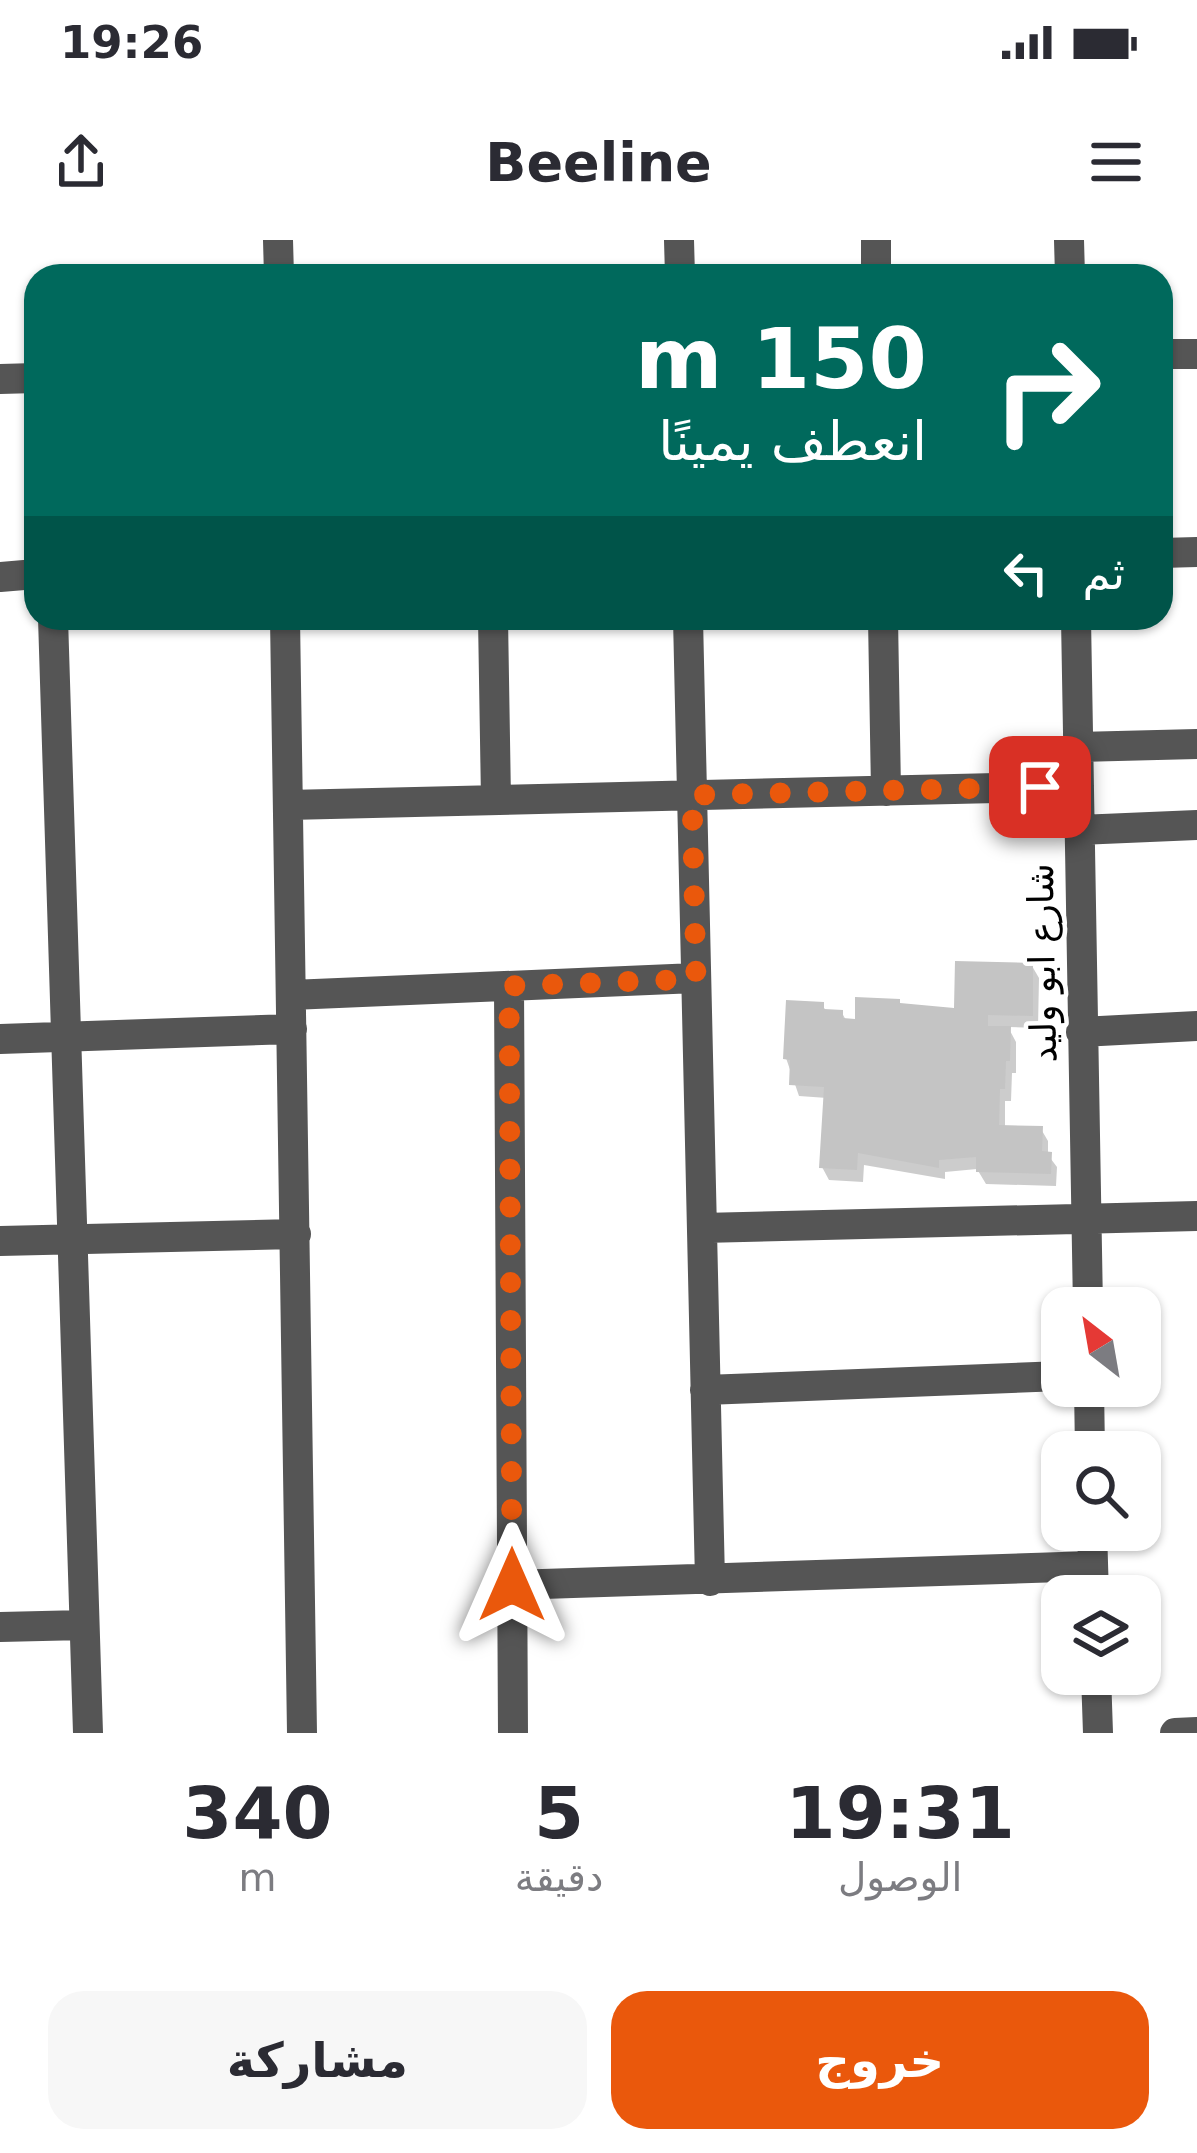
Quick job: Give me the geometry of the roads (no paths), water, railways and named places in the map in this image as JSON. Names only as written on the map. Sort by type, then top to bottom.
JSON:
[{"type":"street","points":[[53,630],[88,1733]]},
{"type":"street","points":[[285,630],[302,1733]]},
{"type":"street","points":[[493,630],[496,800]]},
{"type":"street","points":[[688,630],[710,1581]]},
{"type":"street","points":[[883,630],[886,791]]},
{"type":"street","name":"شارع ابو وليد","points":[[1076,630],[1088,1287]]},
{"type":"street","points":[[1078,747],[1197,744]]},
{"type":"street","points":[[288,806],[1078,786]]},
{"type":"street","points":[[1079,830],[1197,825]]},
{"type":"street","points":[[291,995],[696,979]]},
{"type":"street","points":[[509,986],[513,1733]]},
{"type":"street","points":[[1081,1032],[1197,1026]]},
{"type":"street","points":[[0,1039],[292,1029]]},
{"type":"street","points":[[702,1228],[1197,1216]]},
{"type":"street","points":[[0,1241],[296,1234]]},
{"type":"street","points":[[705,1390],[1041,1377]]},
{"type":"street","points":[[512,1585],[1041,1581]]},
{"type":"street","points":[[0,1628],[84,1625]]},
{"type":"street","points":[[1097,1695],[1098,1733]]},
{"type":"street","points":[[1175,1733],[1197,1732]]}]
